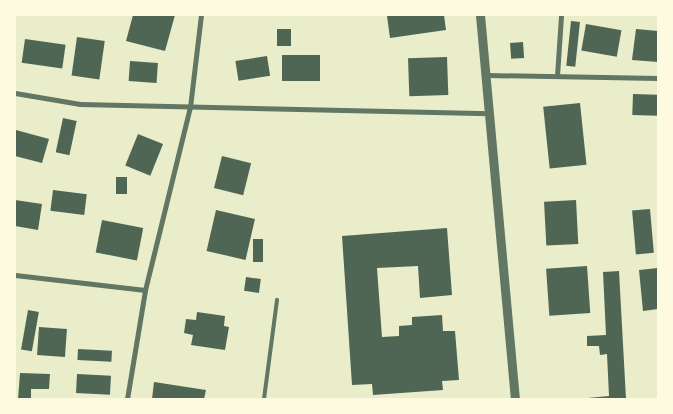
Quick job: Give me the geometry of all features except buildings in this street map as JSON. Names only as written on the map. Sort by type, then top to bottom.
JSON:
[{"type":"street","points":[[127,399],[145,290],[190,106],[201,15]]},
{"type":"street","points":[[480,15],[487,75],[515,399]]},
{"type":"street","points":[[557,76],[560,15]]},
{"type":"street","points":[[487,75],[658,78]]},
{"type":"street","points":[[15,92],[80,104],[490,113]]},
{"type":"street","points":[[15,275],[145,290]]},
{"type":"lane","points":[[264,399],[277,300]]}]
